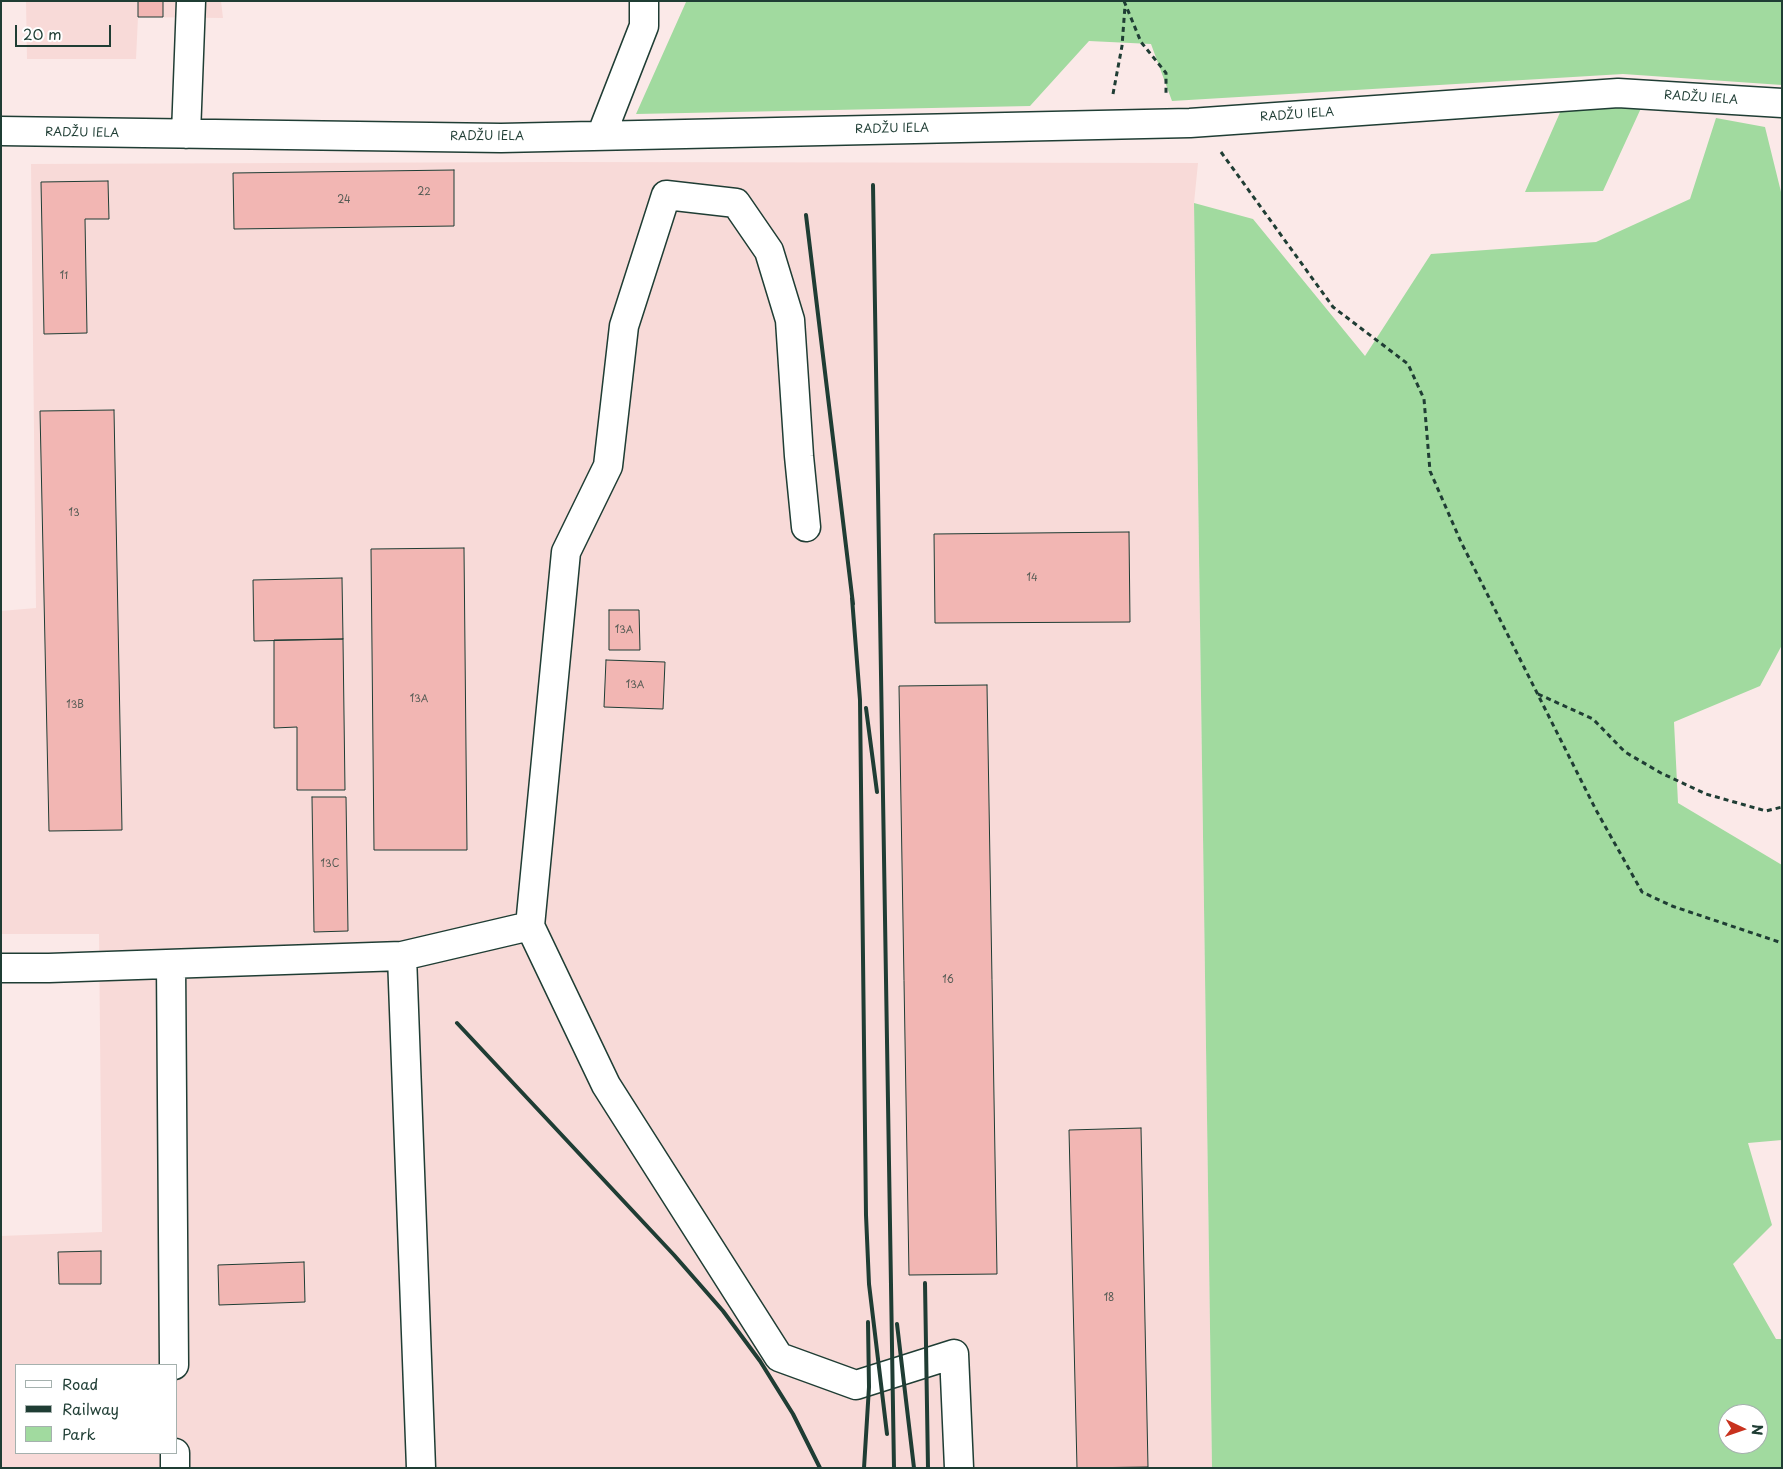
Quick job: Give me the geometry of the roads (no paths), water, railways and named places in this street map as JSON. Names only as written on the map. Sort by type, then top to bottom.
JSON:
[{"type":"street","points":[[186,134],[190,1]]},
{"type":"street","points":[[601,136],[644,26],[644,1]]},
{"type":"street","name":"RADŽU IELA","points":[[1,132],[501,138],[1201,122],[1618,93],[1782,103]]},
{"type":"street","points":[[806,527],[799,456],[790,320],[769,252],[736,203],[666,195],[624,326],[608,466],[566,552],[530,926],[606,1085],[779,1357],[856,1385],[954,1354],[959,1468]]},
{"type":"street","points":[[1,968],[402,956],[530,926]]},
{"type":"street","points":[[402,956],[421,1468]]},
{"type":"street","points":[[171,964],[174,1364]]},
{"type":"street","points":[[175,1454],[175,1468]]},
{"type":"railway","points":[[873,185],[894,1468]]},
{"type":"railway","points":[[806,215],[853,604]]},
{"type":"railway","points":[[852,598],[860,700],[866,1215],[869,1284],[887,1434]]},
{"type":"railway","points":[[866,708],[877,792]]},
{"type":"railway","points":[[457,1023],[674,1255],[723,1311],[760,1361],[793,1414],[820,1468]]},
{"type":"railway","points":[[925,1283],[928,1468]]},
{"type":"railway","points":[[864,1468],[869,1387],[868,1322]]},
{"type":"railway","points":[[897,1324],[914,1468]]}]
